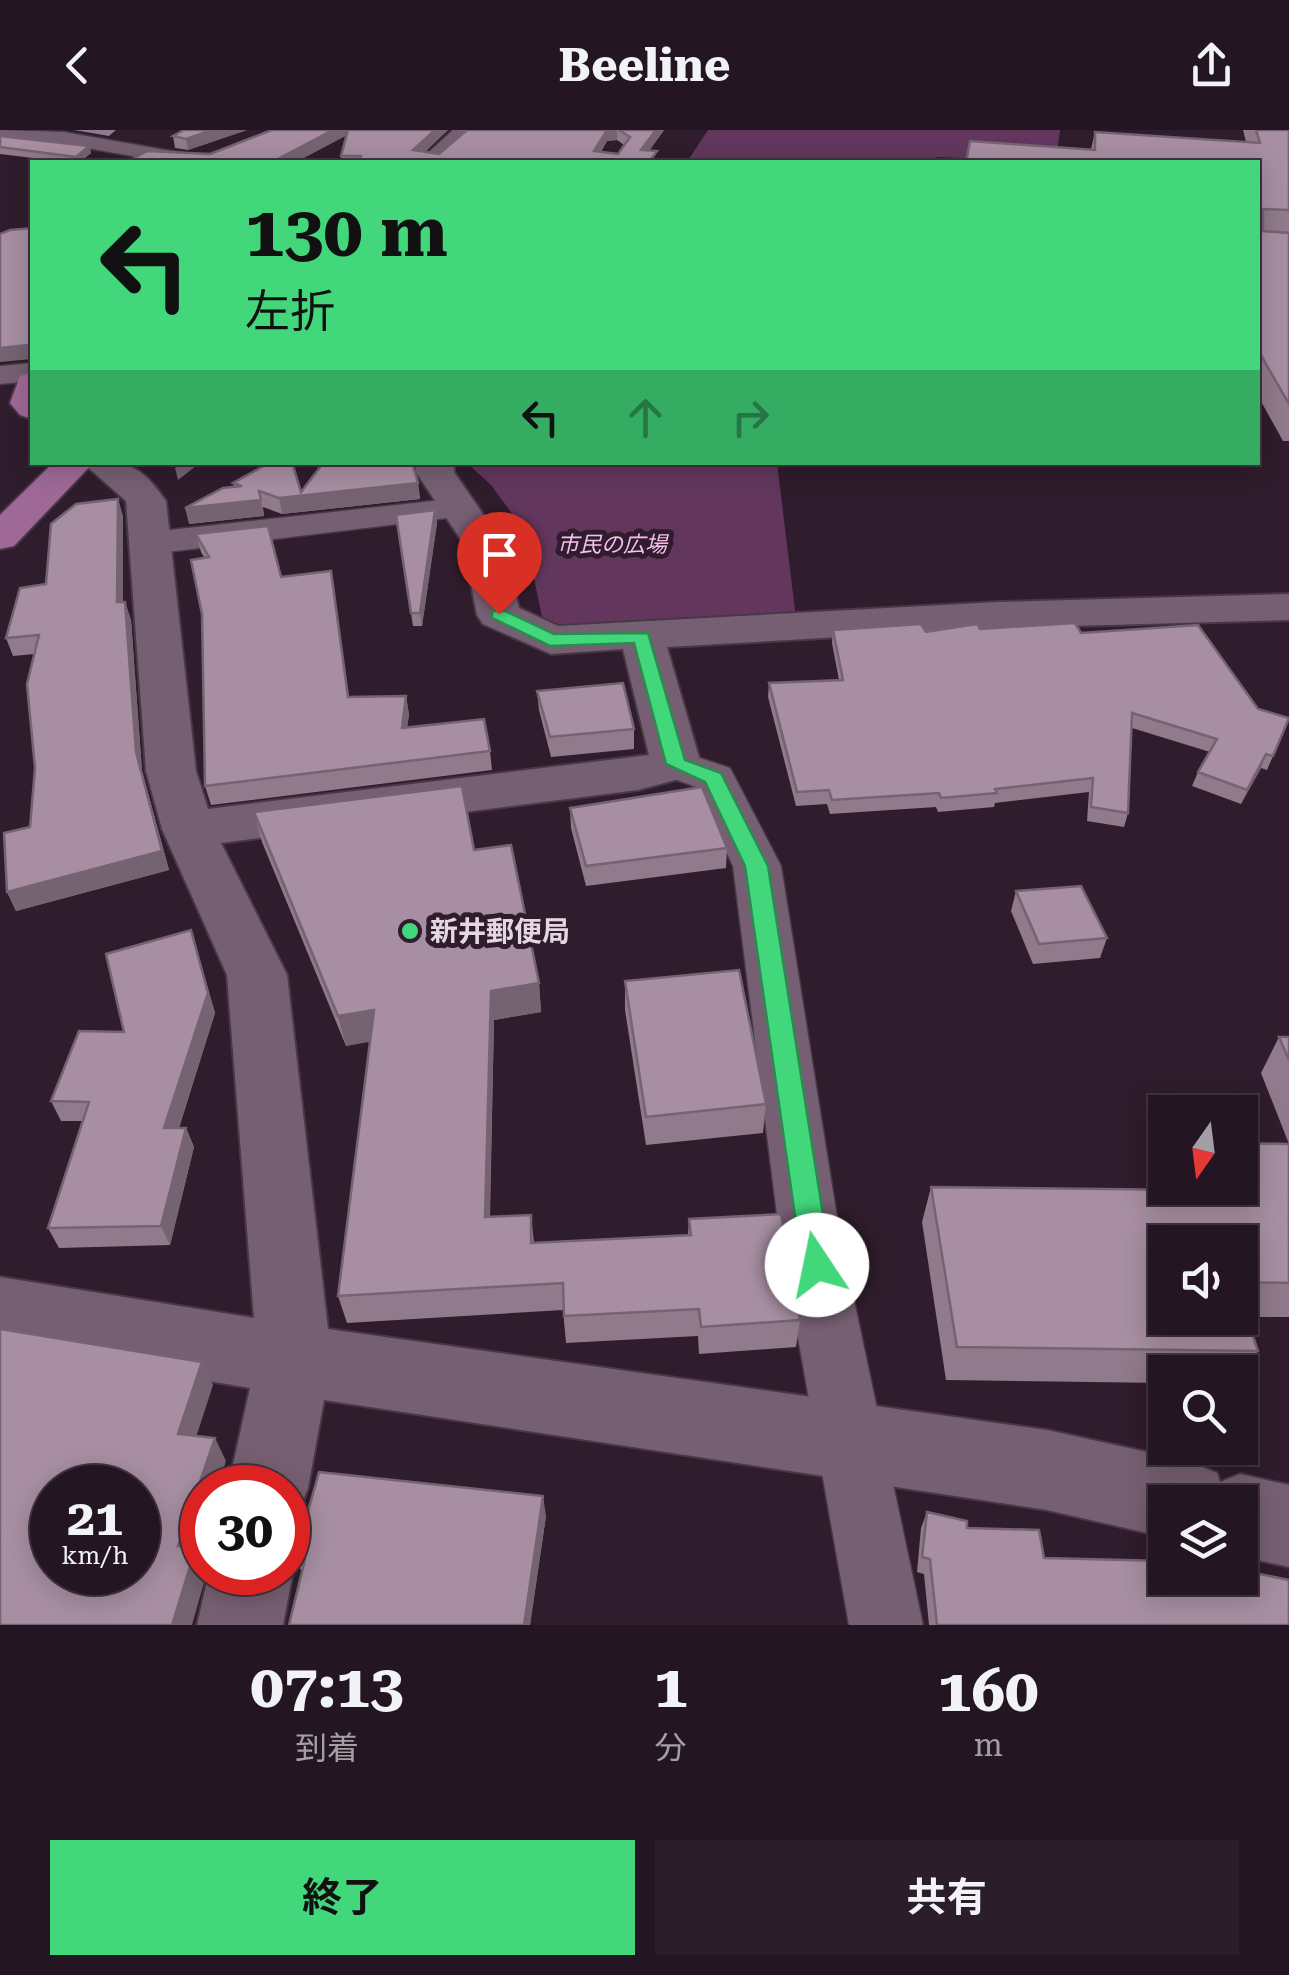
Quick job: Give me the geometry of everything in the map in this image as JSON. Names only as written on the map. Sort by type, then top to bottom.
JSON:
[{"type":"main road","points":[[0,537],[73,465]]},
{"type":"street","points":[[430,160],[465,130]]},
{"type":"street","points":[[0,133],[64,138],[198,159]]},
{"type":"street","points":[[0,375],[30,372]]},
{"type":"street","points":[[105,465],[135,485],[148,522],[171,771],[188,828],[256,974],[294,1360],[273,1465]]},
{"type":"street","points":[[435,465],[436,472],[483,543],[499,614],[550,640],[998,615],[1289,607]]},
{"type":"street","points":[[148,522],[460,508]]},
{"type":"street","points":[[642,637],[676,764]]},
{"type":"street","points":[[188,828],[638,774],[676,764],[714,778],[757,866],[809,1230],[886,1625]]},
{"type":"street","points":[[0,1311],[294,1360],[1047,1470],[1148,1493]]},
{"type":"street","points":[[1258,1518],[1289,1526]]},
{"type":"street","points":[[240,1625],[246,1595]]},
{"type":"green space","points":[[708,130],[1060,130],[1056,160],[688,160]]},
{"type":"green space","name":"市民の広場","points":[[469,465],[777,465],[796,618],[565,627],[542,617],[524,530],[491,485]]},
{"type":"building","points":[[184,130],[212,130],[186,139],[173,136]]},
{"type":"building","points":[[272,130],[333,130],[276,160],[131,160],[147,151],[210,154]]},
{"type":"building","points":[[348,130],[435,130],[413,150],[439,154],[467,130],[607,130],[594,151],[618,154],[630,137],[619,130],[656,130],[641,150],[657,151],[650,160],[360,160],[361,156],[341,156]]},
{"type":"building","points":[[1256,130],[1289,130],[1289,210],[1263,209],[1263,231],[1289,233],[1289,404],[1260,353],[1260,160],[966,160],[970,141],[1095,150],[1095,132],[1260,143]]},
{"type":"building","points":[[0,136],[89,146],[76,157],[0,147]]},
{"type":"building","points":[[30,228],[30,349],[27,345],[0,348],[0,234]]},
{"type":"building","points":[[266,465],[293,465],[301,492],[322,465],[413,465],[418,483],[279,498],[259,491],[261,500],[185,508],[223,488],[242,486],[233,483]]},
{"type":"building","points":[[118,499],[117,602],[125,602],[136,752],[162,851],[7,892],[4,833],[30,827],[35,768],[27,684],[39,635],[6,638],[20,588],[46,584],[51,524],[76,504]]},
{"type":"building","points":[[435,510],[420,613],[411,613],[396,515]]},
{"type":"building","points":[[268,526],[281,577],[331,571],[348,697],[406,696],[402,728],[484,719],[490,751],[205,786],[202,614],[191,560],[209,557],[196,534]]},
{"type":"building","points":[[1075,623],[1081,633],[1198,625],[1258,709],[1289,718],[1273,756],[1266,754],[1247,790],[1198,772],[1217,739],[1132,713],[1128,813],[1091,807],[1093,778],[941,798],[939,793],[832,800],[829,790],[797,792],[769,683],[843,680],[833,630],[921,624],[926,632],[977,624],[980,629]]},
{"type":"building","points":[[623,683],[634,729],[550,737],[537,691]]},
{"type":"building","points":[[462,786],[474,850],[511,845],[539,983],[491,991],[485,1217],[531,1215],[531,1243],[691,1235],[689,1219],[781,1214],[800,1320],[701,1327],[699,1309],[564,1316],[563,1283],[338,1296],[374,1010],[338,1016],[254,812]]},
{"type":"building","points":[[702,787],[727,848],[586,866],[570,808]]},
{"type":"building","points":[[1081,886],[1107,938],[1039,944],[1016,891]]},
{"type":"building","points":[[191,930],[208,993],[164,1128],[186,1128],[161,1226],[48,1228],[89,1102],[51,1101],[79,1031],[124,1032],[106,954]]},
{"type":"building","points":[[739,970],[766,1104],[646,1117],[625,981]]},
{"type":"building","points":[[1279,1037],[1289,1037],[1289,1060]]},
{"type":"building","points":[[1258,1143],[1289,1144],[1289,1283],[1258,1282],[1258,1225],[1148,1225],[1148,1335],[1253,1335],[1258,1351],[957,1347],[931,1187],[1148,1189],[1148,1205],[1258,1205]]},
{"type":"building","points":[[0,1329],[202,1362],[178,1434],[215,1438],[206,1465],[180,1465],[181,1595],[172,1625],[0,1625]]},
{"type":"building","points":[[319,1472],[543,1496],[524,1625],[289,1625],[296,1595],[310,1595],[310,1504]]},
{"type":"building","points":[[927,1512],[967,1521],[967,1528],[1039,1530],[1044,1558],[1148,1561],[1148,1595],[1258,1595],[1258,1574],[1289,1580],[1289,1625],[937,1625],[930,1559],[922,1557]]},
{"type":"place","name":"新井郵便局","points":[[410,931]]},
{"type":"route","points":[[499,614],[550,640],[642,637],[676,764],[714,778],[757,866],[773,994],[817,1265]]}]
